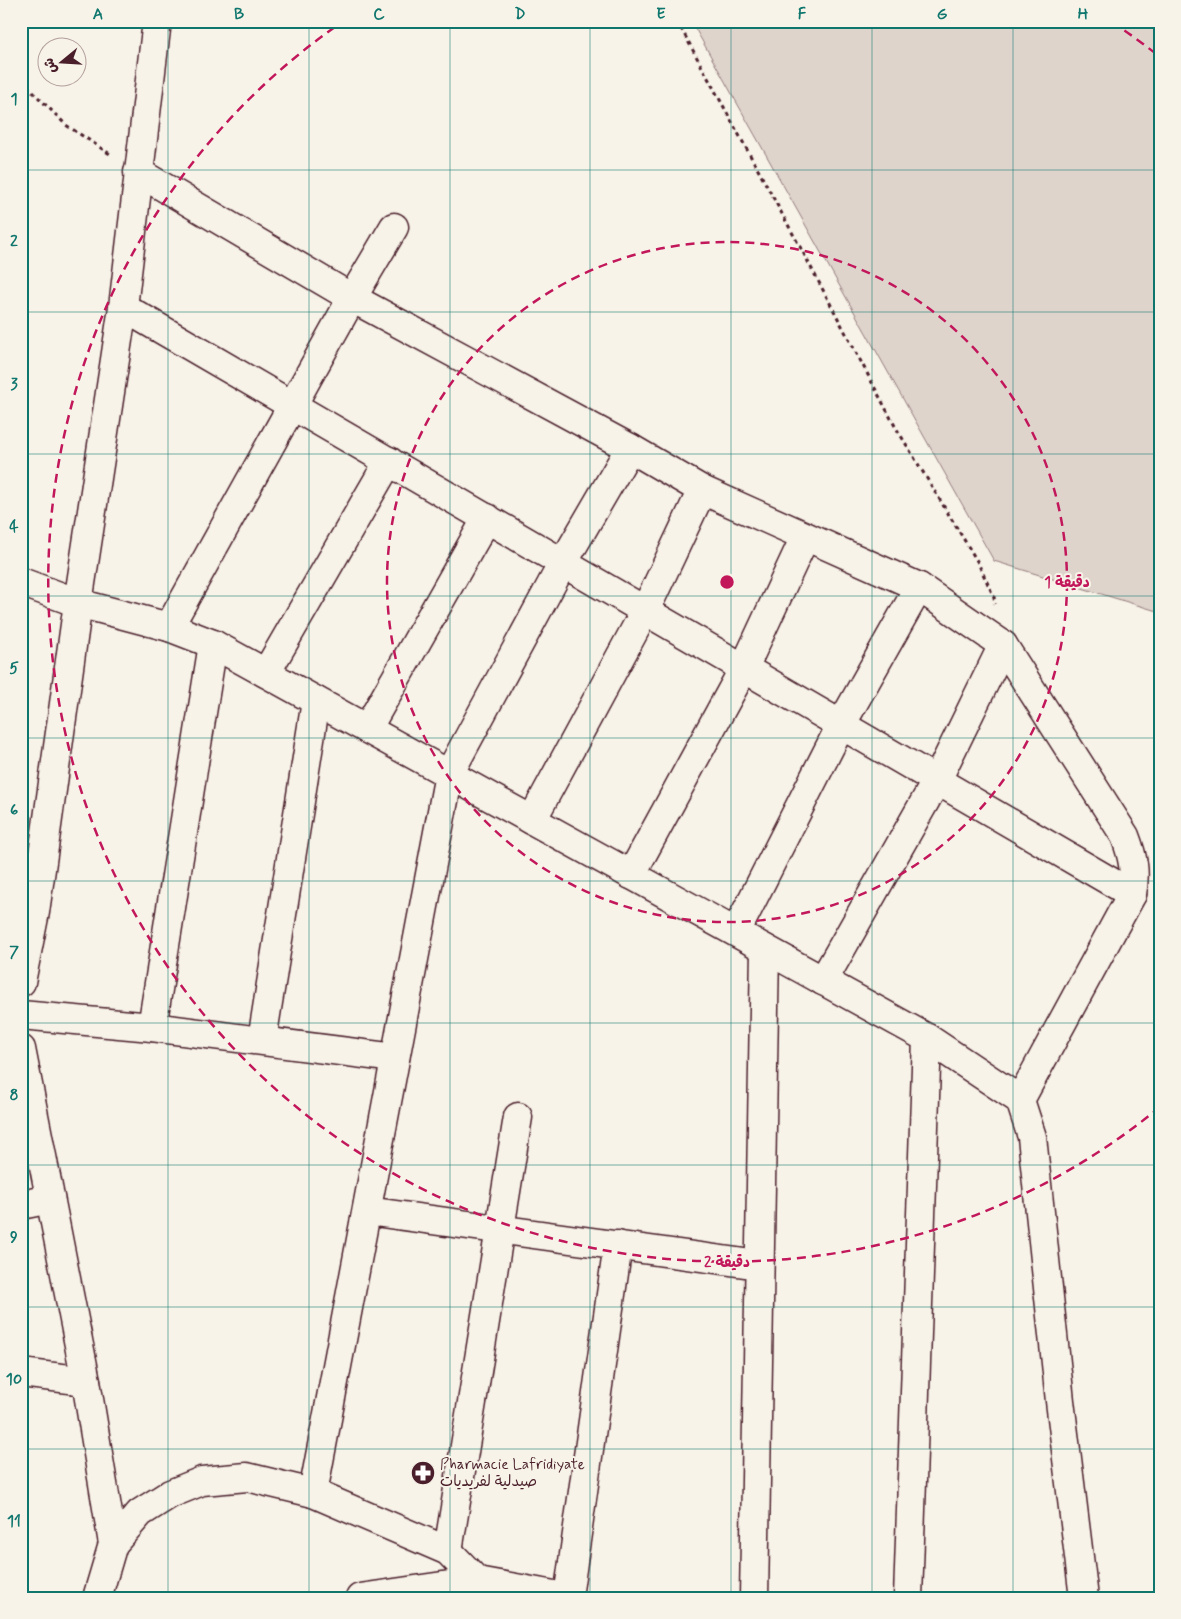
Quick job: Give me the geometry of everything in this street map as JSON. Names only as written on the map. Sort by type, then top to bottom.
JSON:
[{"type":"street","points":[[21,982],[28,910],[78,603],[123,307],[157,21]]},
{"type":"street","points":[[138,172],[352,298],[630,448],[702,490],[919,587],[1003,645],[1125,836],[1132,855],[1135,876],[1132,894],[1020,1100]]},
{"type":"street","points":[[169,627],[352,298],[394,227]]},
{"type":"street","points":[[123,307],[1132,894]]},
{"type":"street","points":[[313,1494],[449,774],[563,562],[630,448]]},
{"type":"street","points":[[266,673],[388,461]]},
{"type":"street","points":[[532,820],[645,611],[702,490]]},
{"type":"street","points":[[368,729],[487,518]]},
{"type":"street","points":[[632,875],[744,668],[805,537]]},
{"type":"street","points":[[21,582],[78,603],[169,627],[213,644],[927,1038],[1020,1100],[1032,1137],[1060,1400],[1084,1598]]},
{"type":"street","points":[[736,932],[842,724],[919,587]]},
{"type":"street","points":[[152,1027],[213,644]]},
{"type":"street","points":[[823,981],[937,780],[1003,645]]},
{"type":"street","points":[[262,1040],[316,700]]},
{"type":"street","points":[[754,1598],[765,949]]},
{"type":"street","points":[[21,1015],[152,1027],[396,1058]]},
{"type":"street","points":[[908,1598],[927,1038]]},
{"type":"street","points":[[21,1049],[86,1381],[112,1544],[97,1598]]},
{"type":"street","points":[[448,1551],[518,1117]]},
{"type":"street","points":[[21,1205],[50,1200]]},
{"type":"street","points":[[367,1211],[759,1265]]},
{"type":"street","points":[[360,1598],[477,1581],[569,1598],[618,1245]]},
{"type":"street","points":[[21,1373],[86,1381]]},
{"type":"street","points":[[112,1544],[140,1513],[170,1494],[202,1481],[247,1477],[313,1494],[448,1551],[477,1581]]},
{"type":"path","points":[[677,21],[801,248],[895,426],[977,561],[994,597],[1003,645]]},
{"type":"path","points":[[21,80],[66,125],[138,172]]},
{"type":"shaded area","points":[[691,21],[1160,21],[1160,612],[994,561]]},
{"type":"place","name":"Pharmacie Lafridiyate صيدلية لفريديات","points":[[423,1473]]}]
